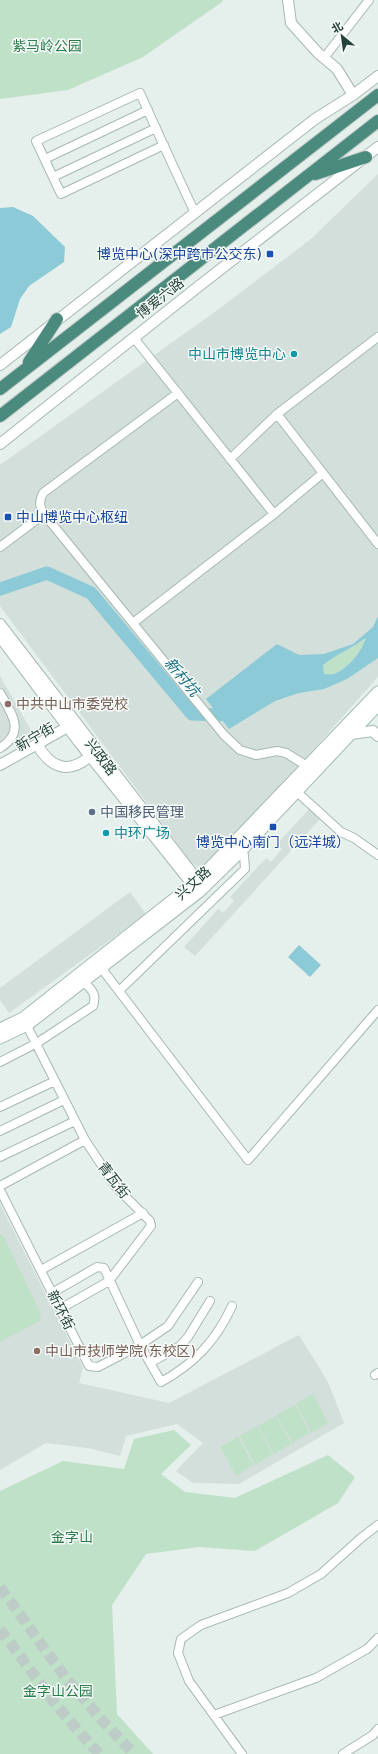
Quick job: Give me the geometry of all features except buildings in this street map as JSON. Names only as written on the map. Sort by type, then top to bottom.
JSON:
[{"type":"highway","name":"博爱六路","points":[[0,389],[378,95]]},
{"type":"highway","name":"博爱六路","points":[[0,416],[378,121]]},
{"type":"highway","points":[[305,178],[366,157]]},
{"type":"highway","points":[[24,370],[57,319]]},
{"type":"main road","name":"兴文路","points":[[0,1038],[102,969],[198,886],[307,766],[378,692]]},
{"type":"main road","name":"兴文路","points":[[0,1029],[25,1021],[240,852],[378,706]]},
{"type":"street","points":[[288,0],[291,23],[336,69],[353,95]]},
{"type":"street","points":[[324,58],[369,0]]},
{"type":"street","points":[[0,365],[315,119],[353,95],[378,76]]},
{"type":"street","points":[[164,145],[61,194],[36,141],[140,93],[148,110],[156,128],[164,145],[195,213]]},
{"type":"street","points":[[45,159],[148,110]]},
{"type":"street","points":[[53,177],[156,128]]},
{"type":"street","name":"博爱六路","points":[[0,444],[378,147]]},
{"type":"street","points":[[230,459],[277,414],[378,337]]},
{"type":"street","points":[[134,338],[274,514]]},
{"type":"street","points":[[178,393],[43,493],[40,500],[40,507],[44,514],[133,622],[216,727],[240,750],[256,755],[277,751],[286,753],[307,766]]},
{"type":"street","points":[[277,414],[378,544]]},
{"type":"street","points":[[133,622],[274,514],[323,473]]},
{"type":"street","points":[[0,547],[44,514]]},
{"type":"street","name":"兴政路","points":[[0,629],[69,722],[198,886]]},
{"type":"street","points":[[0,693],[13,716],[15,727],[12,739],[0,748]]},
{"type":"street","points":[[0,765],[37,744],[69,722]]},
{"type":"street","name":"兴政路","points":[[69,722],[90,756],[198,886]]},
{"type":"street","name":"新宁街","points":[[0,758],[69,722]]},
{"type":"street","points":[[351,734],[373,732],[378,736]]},
{"type":"street","points":[[37,744],[42,754],[51,762],[60,766],[70,768],[83,763],[90,756]]},
{"type":"street","points":[[296,792],[341,832],[354,838],[378,855]]},
{"type":"street","points":[[119,991],[246,869],[244,855],[240,852]]},
{"type":"street","points":[[102,969],[248,1160],[378,1010]]},
{"type":"street","points":[[0,1062],[37,1043],[93,1006],[96,998],[94,993],[84,982]]},
{"type":"street","name":"青瓦街","points":[[25,1021],[85,1140],[116,1187],[150,1220],[151,1226],[110,1281],[60,1309]]},
{"type":"street","points":[[0,1107],[55,1081]]},
{"type":"street","points":[[0,1130],[64,1100]]},
{"type":"street","points":[[0,1157],[75,1121]]},
{"type":"street","points":[[0,1186],[85,1140]]},
{"type":"street","name":"新环街","points":[[0,1190],[89,1366],[98,1367],[140,1345],[168,1326],[198,1282]]},
{"type":"street","points":[[40,1270],[143,1213]]},
{"type":"street","points":[[52,1293],[97,1266],[104,1268],[140,1345],[161,1382],[180,1371],[200,1354],[214,1337],[232,1306]]},
{"type":"street","points":[[150,1363],[180,1346],[188,1337],[210,1301]]},
{"type":"street","points":[[242,1754],[189,1681],[178,1653],[181,1639],[201,1625],[288,1593],[321,1574],[361,1538],[378,1525]]},
{"type":"street","points":[[214,1715],[316,1678],[366,1649],[378,1638]]},
{"type":"street","points":[[343,1754],[373,1735],[378,1729]]},
{"type":"shaded area","points":[[378,174],[378,677],[231,842],[206,866],[199,868],[191,862],[0,606],[0,465],[219,309],[311,239]]},
{"type":"shaded area","name":"中共中山市委党校","points":[[0,676],[32,732],[0,750]]},
{"type":"shaded area","points":[[309,809],[320,819],[195,956],[184,947],[218,909],[223,913],[234,901],[230,897],[266,858],[271,862],[282,849],[277,844]]},
{"type":"shaded area","points":[[130,892],[146,914],[9,1013],[0,1000],[0,988]]},
{"type":"shaded area","name":"中山市技师学院(东校区)","points":[[0,1204],[83,1368],[79,1383],[169,1403],[299,1335],[328,1382],[344,1423],[239,1484],[193,1483],[176,1471],[203,1443],[177,1424],[126,1436],[120,1456],[88,1448],[46,1443],[0,1470]]},
{"type":"green space","name":"紫马岭公园","points":[[0,0],[223,0],[143,57],[68,90],[0,99]]},
{"type":"green space","points":[[367,638],[349,664],[339,672],[324,674],[323,665]]},
{"type":"green space","points":[[0,1234],[4,1237],[39,1310],[41,1320],[0,1342]]},
{"type":"green space","points":[[313,1394],[328,1423],[311,1433],[296,1404]]},
{"type":"green space","points":[[295,1405],[309,1433],[292,1443],[277,1415]]},
{"type":"green space","points":[[276,1416],[291,1444],[274,1454],[258,1426]]},
{"type":"green space","points":[[257,1426],[272,1454],[255,1465],[240,1436]]},
{"type":"green space","name":"金字山","points":[[174,1430],[191,1445],[161,1474],[185,1492],[235,1498],[328,1455],[355,1477],[338,1503],[255,1551],[199,1547],[146,1554],[112,1605],[117,1714],[153,1754],[0,1754],[0,1491],[63,1461],[124,1469],[134,1439]]},
{"type":"green space","points":[[238,1437],[253,1465],[236,1476],[221,1447]]},
{"type":"water","points":[[13,207],[33,216],[65,247],[64,262],[29,286],[20,299],[11,327],[0,334],[0,208]]},
{"type":"water","points":[[378,616],[378,658],[347,679],[324,689],[299,693],[275,701],[229,729],[206,699],[277,644],[299,655],[324,654],[353,644],[373,627]],"holes":[[[366,638],[354,659],[339,672],[334,674],[324,674],[323,665]]]},
{"type":"water","points":[[299,945],[321,965],[310,977],[288,957]]},
{"type":"waterway","name":"新村坑","points":[[0,589],[47,573],[91,593],[192,714],[219,715],[232,705]]},
{"type":"tunnel","points":[[0,1587],[65,1677],[101,1719],[134,1754]]},
{"type":"tunnel","points":[[0,1629],[56,1705],[99,1754]]},
{"type":"place","name":"博览中心(深中跨市公交东)","points":[[270,254]]},
{"type":"place","name":"中山市博览中心","points":[[294,354]]},
{"type":"place","name":"中山博览中心枢纽","points":[[8,517]]},
{"type":"place","name":"中共中山市委党校","points":[[8,704]]},
{"type":"place","name":"中国移民管理","points":[[92,812]]},
{"type":"place","name":"博览中心南门（远洋城）","points":[[273,827]]},
{"type":"place","name":"中环广场","points":[[106,833]]},
{"type":"place","name":"中山市技师学院(东校区)","points":[[37,1351]]},
{"type":"park label","name":"金字山公园","points":[[58,1691]]}]
